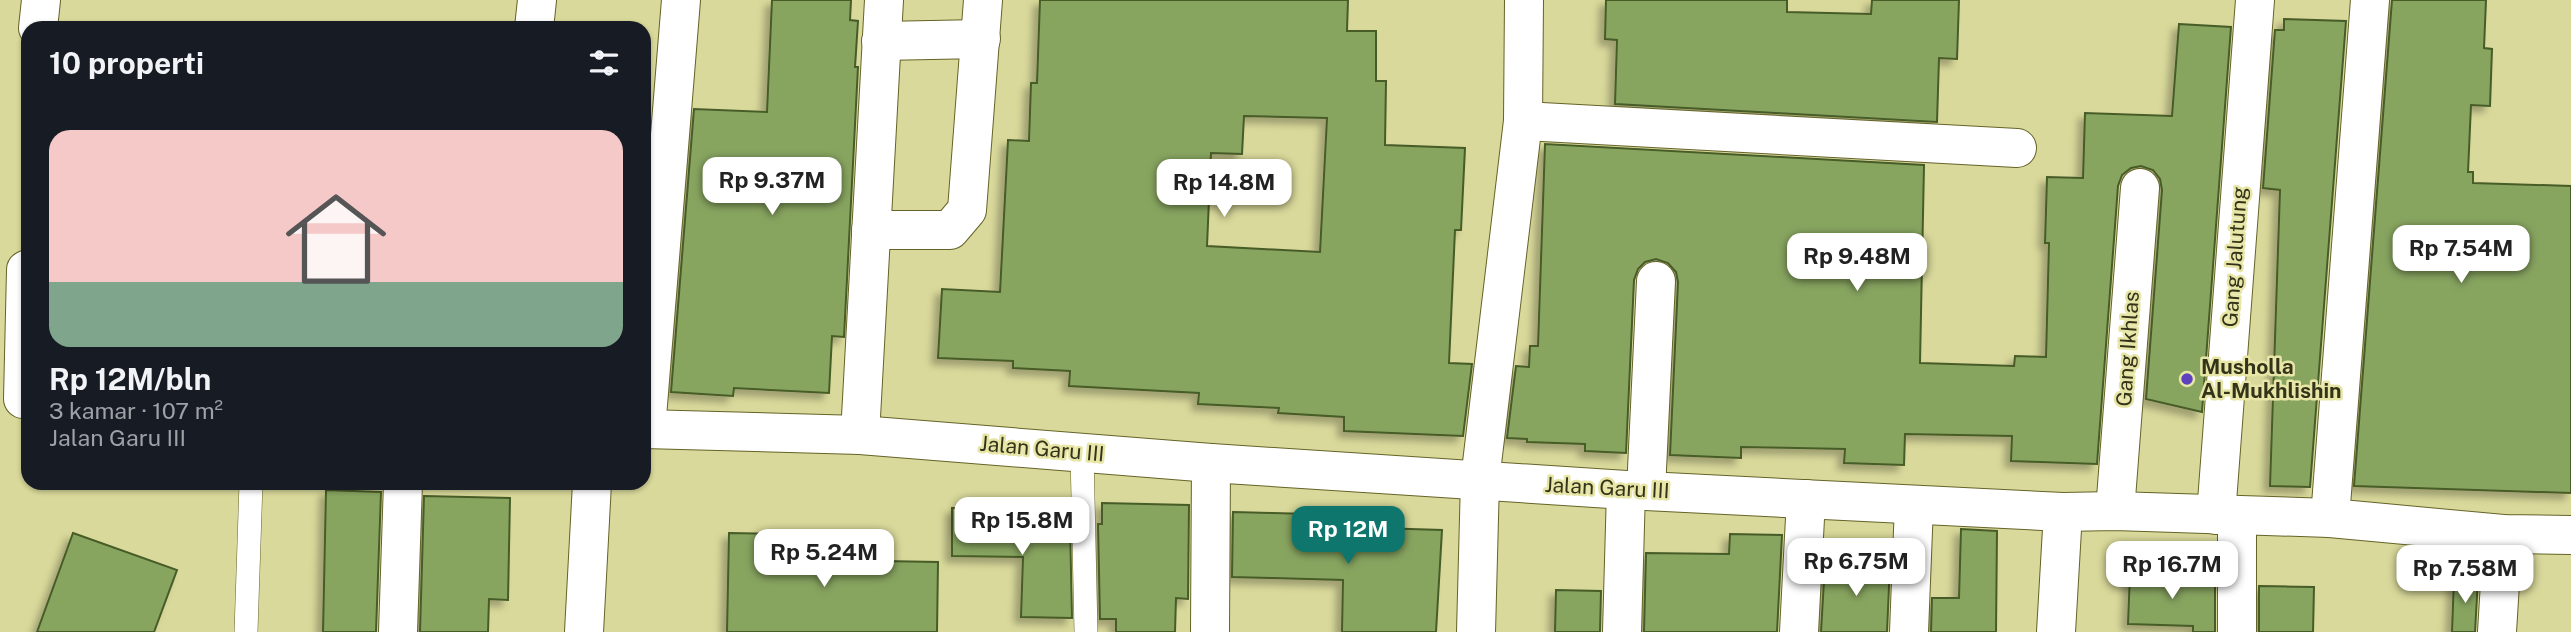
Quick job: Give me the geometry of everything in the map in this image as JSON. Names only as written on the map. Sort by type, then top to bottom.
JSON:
[{"type":"street","points":[[39,21],[41,0]]},
{"type":"street","points":[[535,21],[537,0]]},
{"type":"street","points":[[651,358],[681,0]]},
{"type":"street","points":[[860,435],[884,0]]},
{"type":"street","points":[[871,230],[950,230],[967,210],[983,0]]},
{"type":"street","points":[[1476,632],[1480,480],[1523,121],[1524,0]]},
{"type":"street","name":"Gang Jalutung","points":[[2237,632],[2227,515],[2255,0]]},
{"type":"street","points":[[2330,518],[2370,0]]},
{"type":"street","points":[[881,41],[981,38]]},
{"type":"street","points":[[1523,121],[2017,148]]},
{"type":"street","name":"Gang Ikhlas","points":[[2115,511],[2140,188]]},
{"type":"street","points":[[1622,632],[1656,281]]},
{"type":"street","points":[[17,398],[21,341]]},
{"type":"street","name":"Jalan Garu III","points":[[651,429],[860,435],[1211,463],[1636,490],[2063,512],[2115,511],[2330,518],[2503,534],[2571,535]]},
{"type":"street","points":[[1210,632],[1211,463]]},
{"type":"street","points":[[398,632],[403,490]]},
{"type":"street","points":[[584,632],[592,490]]},
{"type":"street","points":[[1799,632],[1806,499]]},
{"type":"street","points":[[1909,632],[1914,505]]},
{"type":"street","points":[[2056,632],[2063,512]]},
{"type":"street","points":[[2497,632],[2503,534]]},
{"type":"lane","points":[[1082,453],[1086,632]]},
{"type":"lane","points":[[246,632],[251,490]]},
{"type":"building","points":[[772,0],[851,0],[850,20],[858,21],[844,337],[832,336],[829,393],[734,388],[733,396],[671,392],[694,109],[767,112]]},
{"type":"building","points":[[1040,0],[1348,0],[1347,31],[1376,31],[1376,81],[1386,81],[1385,145],[1465,148],[1461,230],[1455,230],[1449,363],[1472,364],[1463,436],[1344,431],[1344,417],[1278,413],[1279,408],[1198,404],[1199,393],[1069,386],[1070,371],[1013,368],[1013,361],[938,358],[942,289],[1000,292],[1008,140],[1029,141],[1031,83],[1037,83]],"holes":[[[1244,116],[1327,118],[1320,252],[1207,246],[1211,153],[1242,154]]]},
{"type":"building","points":[[1606,0],[1787,0],[1787,12],[1871,14],[1872,0],[1959,0],[1957,59],[1939,58],[1937,122],[1615,104],[1617,40],[1605,39]]},
{"type":"building","points":[[2392,0],[2486,0],[2484,48],[2492,49],[2490,106],[2471,105],[2468,172],[2473,172],[2473,183],[2571,186],[2571,493],[2354,486]]},
{"type":"building","points":[[2284,19],[2346,21],[2310,487],[2270,486],[2280,190],[2263,188],[2275,30],[2284,30]]},
{"type":"building","points":[[2179,24],[2231,27],[2202,412],[2146,399],[2162,190],[2160,179],[2153,170],[2141,166],[2131,168],[2122,175],[2118,186],[2097,464],[2011,461],[2012,436],[1905,434],[1904,465],[1844,463],[1845,449],[1741,447],[1741,458],[1670,455],[1678,282],[1676,272],[1668,263],[1656,259],[1645,262],[1638,269],[1634,280],[1626,453],[1585,451],[1585,444],[1527,442],[1527,439],[1507,438],[1516,366],[1529,367],[1530,346],[1538,346],[1545,144],[1924,165],[1920,363],[2014,366],[2015,356],[2046,357],[2049,243],[2045,243],[2047,177],[2083,178],[2085,113],[2172,116]]},
{"type":"building","points":[[326,490],[381,492],[376,632],[323,632]]},
{"type":"building","points":[[424,496],[510,498],[508,600],[489,599],[488,632],[420,632]]},
{"type":"building","points":[[1102,503],[1189,505],[1188,599],[1176,598],[1175,632],[1116,632],[1116,619],[1100,619],[1098,524],[1102,524]]},
{"type":"building","points":[[952,508],[994,508],[994,522],[1070,524],[1072,618],[1021,617],[1023,557],[952,556]]},
{"type":"building","points":[[1233,512],[1345,515],[1345,527],[1442,530],[1436,632],[1342,632],[1343,580],[1232,577]]},
{"type":"building","points":[[1961,529],[1997,531],[1996,632],[1931,632],[1932,598],[1959,598]]},
{"type":"building","points":[[73,533],[177,570],[154,632],[37,632]]},
{"type":"building","points":[[729,533],[826,535],[825,560],[938,562],[937,632],[727,632]]},
{"type":"building","points":[[1730,534],[1782,535],[1777,632],[1644,632],[1646,553],[1729,554]]},
{"type":"building","points":[[1825,563],[1890,564],[1887,632],[1821,632]]},
{"type":"building","points":[[2130,573],[2215,578],[2215,632],[2193,632],[2193,626],[2128,624]]},
{"type":"building","points":[[2454,578],[2478,578],[2475,632],[2452,632]]},
{"type":"building","points":[[2259,586],[2314,587],[2313,632],[2259,632]]},
{"type":"building","points":[[1556,590],[1601,591],[1600,632],[1555,632]]},
{"type":"place","name":"Musholla Al-Mukhlishin","points":[[2187,379]]}]
